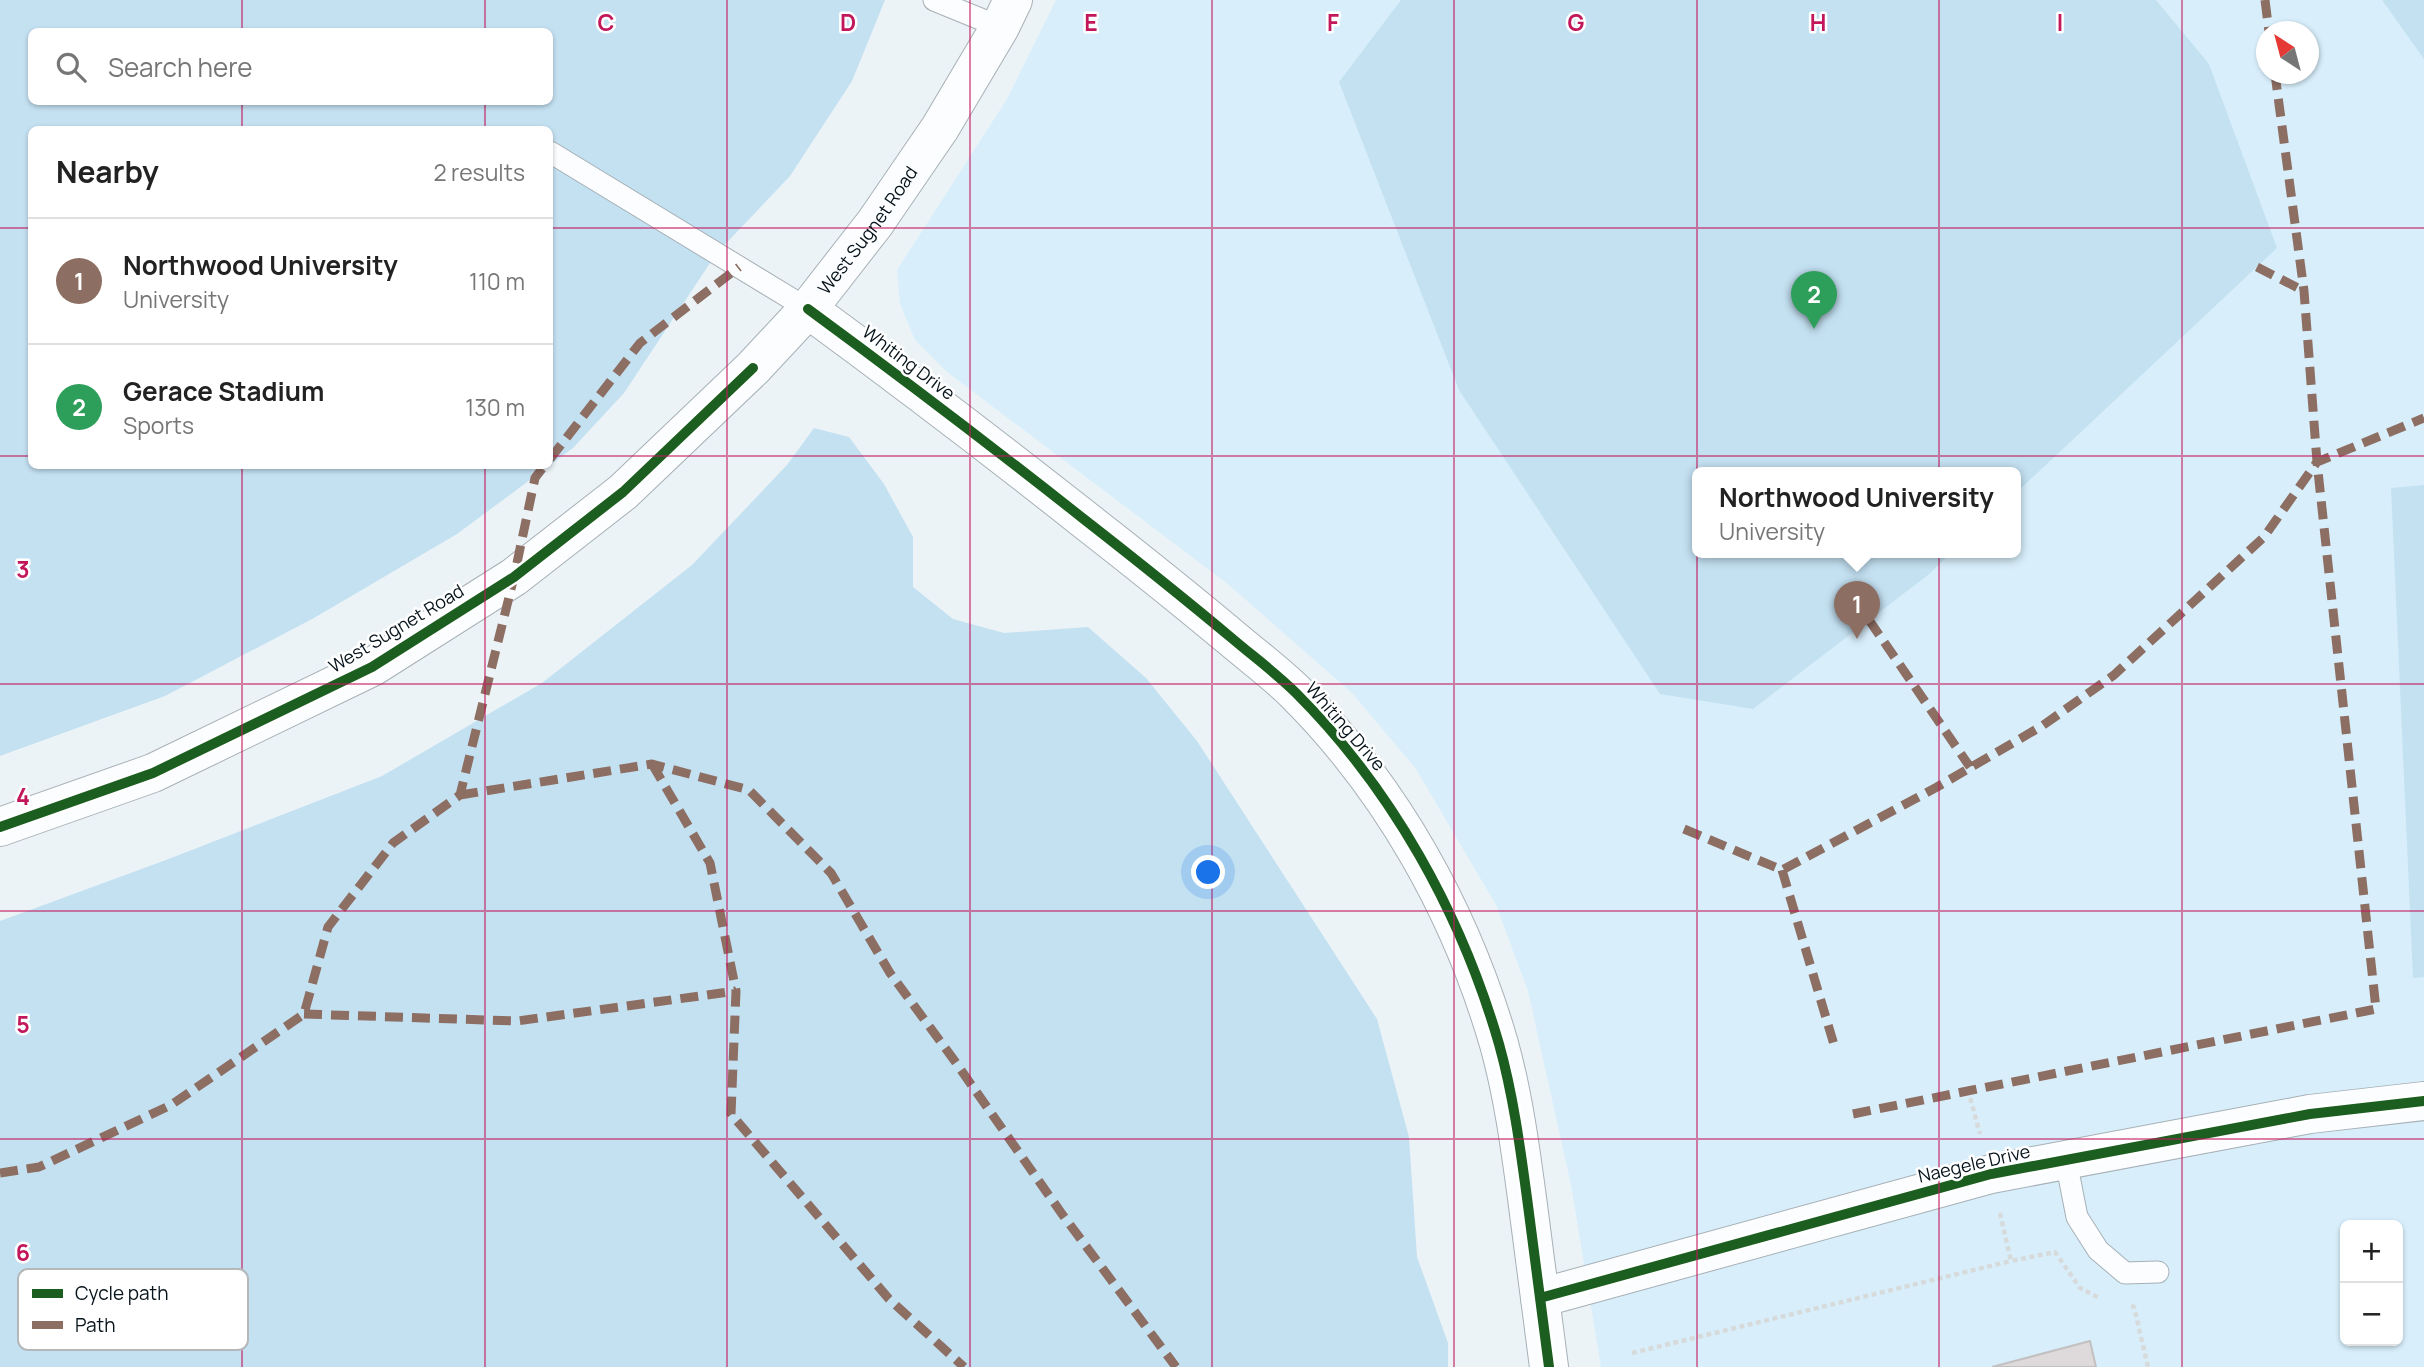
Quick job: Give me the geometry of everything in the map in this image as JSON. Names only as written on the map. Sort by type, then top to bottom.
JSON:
[{"type":"street","name":"West Sugnet Road","points":[[0,827],[153,773],[360,673],[514,577],[623,492],[753,368],[808,309],[875,223],[940,128],[1007,14]]},
{"type":"street","name":"Whiting Drive","points":[[808,309],[934,402],[1109,538],[1284,683],[1339,740],[1382,795],[1413,843],[1447,908],[1499,1042],[1515,1107],[1549,1367]]},
{"type":"street","name":"Naegele Drive","points":[[1540,1298],[1991,1174],[2310,1115],[2424,1101]]},
{"type":"lane","points":[[934,0],[1007,14]]},
{"type":"lane","points":[[553,154],[808,309]]},
{"type":"lane","points":[[2066,1161],[2077,1217],[2098,1250],[2124,1273],[2158,1272]]},
{"type":"path","points":[[1968,1090],[2011,1261]]},
{"type":"path","points":[[1632,1353],[2055,1252],[2080,1288],[2106,1302]]},
{"type":"path","points":[[2125,1305],[2134,1307],[2147,1367]]},
{"type":"shaded area","points":[[0,0],[885,0],[852,81],[790,176],[716,254],[624,393],[573,448],[553,463],[553,126],[28,126],[28,469],[545,469],[457,534],[314,618],[165,696],[0,756]]},
{"type":"shaded area","points":[[1056,0],[2424,0],[2424,1367],[1601,1367],[1571,1185],[1528,991],[1496,905],[1416,769],[1352,693],[1229,585],[947,372],[915,340],[900,304],[897,270],[1007,99]]},
{"type":"shaded area","points":[[1401,0],[2156,0],[2209,64],[2277,248],[2021,488],[2021,467],[1692,467],[1692,558],[1946,558],[1928,575],[1753,709],[1660,694],[1459,390],[1339,82]]},
{"type":"shaded area","points":[[2382,0],[2424,0],[2424,59]]},
{"type":"shaded area","points":[[814,428],[849,437],[884,484],[913,537],[913,587],[953,619],[1004,633],[1088,627],[1146,678],[1197,741],[1377,1019],[1409,1137],[1417,1257],[1448,1343],[1448,1367],[0,1367],[0,921],[382,776],[542,683],[692,565],[787,465]]},
{"type":"shaded area","points":[[2424,485],[2424,977],[2413,978],[2391,488]]},
{"type":"building","points":[[2090,1341],[2096,1367],[1992,1367]]},
{"type":"marked path","points":[[2265,0],[2268,21]]},
{"type":"marked path","points":[[1853,1114],[2376,1009],[2317,462],[2304,291],[2276,84]]},
{"type":"marked path","points":[[553,455],[640,343],[739,267]]},
{"type":"marked path","points":[[2257,267],[2304,291]]},
{"type":"marked path","points":[[1684,829],[1782,870],[1937,787],[2042,726],[2114,675],[2264,537],[2317,462],[2424,418]]},
{"type":"marked path","points":[[0,1173],[39,1167],[171,1105],[304,1014],[328,927],[393,843],[460,795],[514,577],[535,478],[542,469]]},
{"type":"marked path","points":[[1869,620],[1970,767]]},
{"type":"marked path","points":[[652,764],[710,863],[736,991],[731,1114],[889,1299],[964,1367]]},
{"type":"marked path","points":[[460,795],[652,764],[749,790],[831,873],[890,973],[1062,1214],[1176,1367]]},
{"type":"marked path","points":[[1782,870],[1835,1048]]},
{"type":"marked path","points":[[304,1014],[517,1021],[736,991]]},
{"type":"cycle path","points":[[808,309],[1051,493],[1273,672],[1331,730],[1363,770],[1419,855],[1443,901],[1465,947],[1499,1044],[1519,1140],[1549,1367]]},
{"type":"cycle path","points":[[0,827],[153,773],[372,667],[514,577],[623,492],[753,368]]},
{"type":"cycle path","points":[[1540,1298],[1991,1174],[2310,1114],[2424,1101]]},
{"type":"place","name":"Gerace Stadium","points":[[1814,329]]},
{"type":"place","name":"Northwood University","points":[[1857,639]]}]
